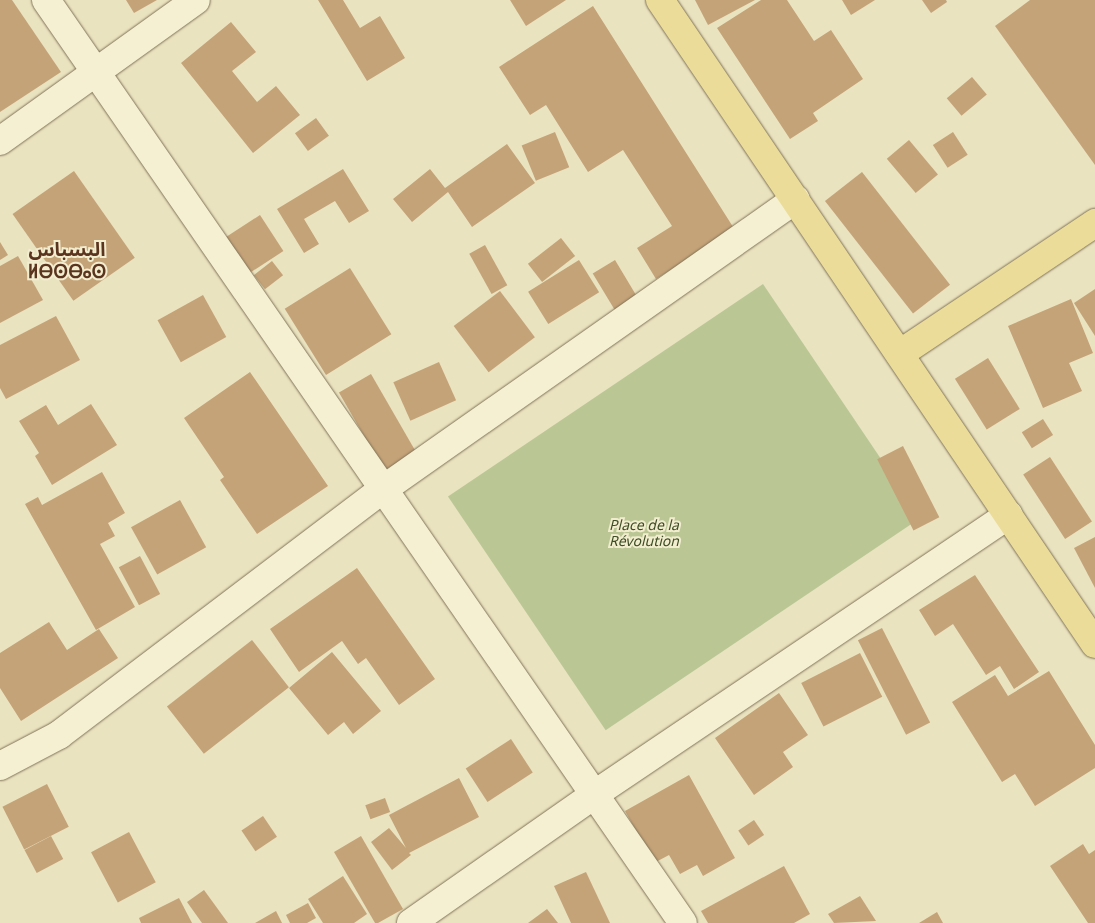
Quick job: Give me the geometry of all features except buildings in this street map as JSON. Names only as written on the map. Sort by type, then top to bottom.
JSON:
[{"type":"main road","points":[[660,0],[901,353],[1095,644]]},
{"type":"main road","points":[[901,353],[1095,223]]},
{"type":"street","points":[[46,0],[385,488],[683,923]]},
{"type":"street","points":[[0,141],[196,0]]},
{"type":"street","points":[[0,766],[59,735],[385,488],[796,199]]},
{"type":"street","points":[[411,923],[595,794],[1009,515]]},
{"type":"green space","name":"Place de la Révolution","points":[[763,284],[921,518],[606,730],[448,496]]},
{"type":"district","name":"البسباس ⵍⴱⵙⴱⴰⵙ","points":[[67,262]]}]
